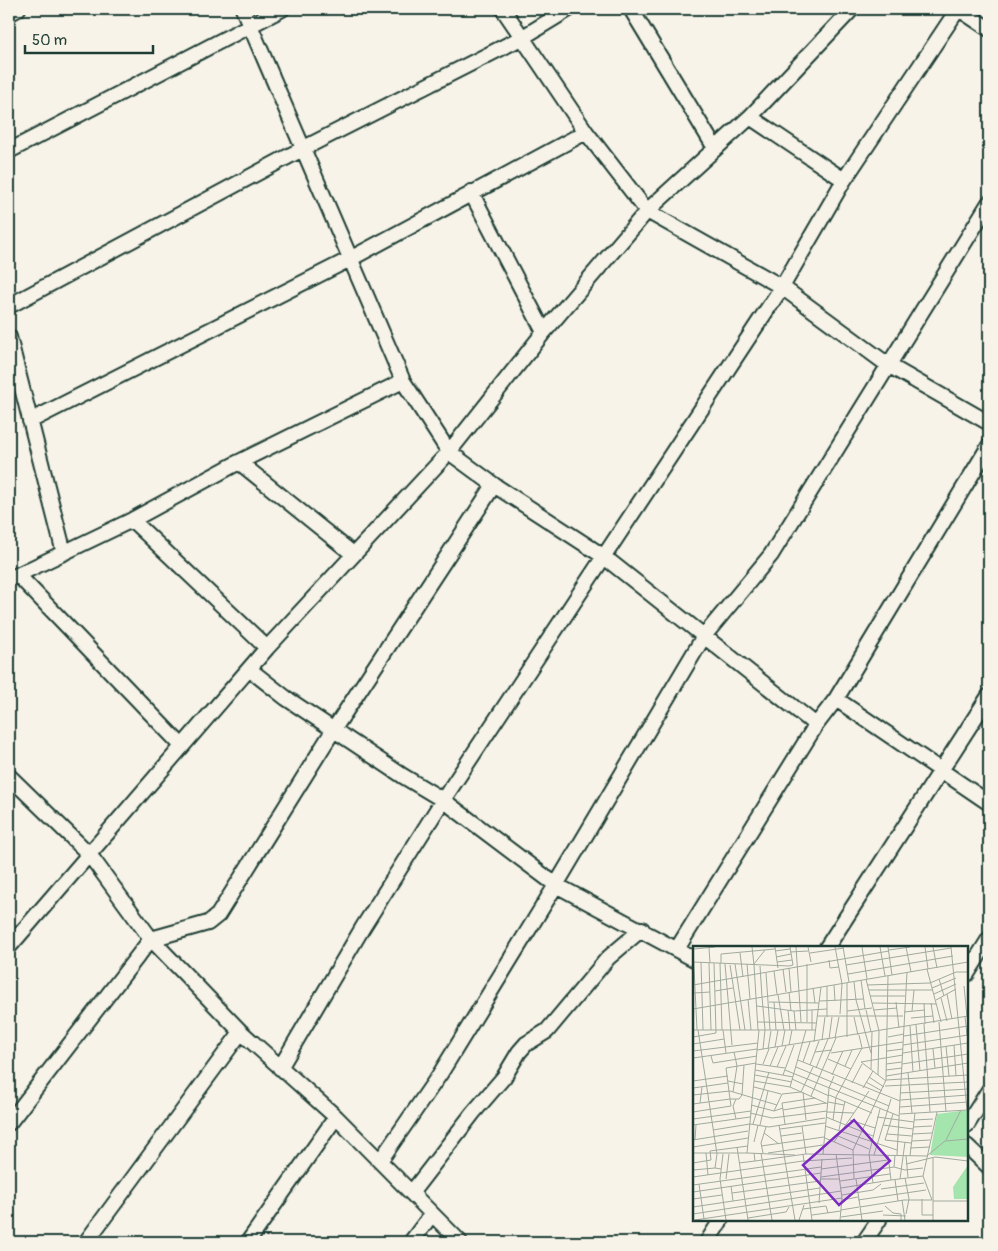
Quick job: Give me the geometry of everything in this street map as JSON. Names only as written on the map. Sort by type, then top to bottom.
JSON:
[{"type":"street","points":[[9,14],[18,9]]},
{"type":"street","points":[[243,9],[404,380],[449,452],[603,556],[816,725]]},
{"type":"street","points":[[9,151],[282,9]]},
{"type":"street","points":[[503,9],[586,132],[647,212],[782,287],[888,365],[989,423]]},
{"type":"street","points":[[9,306],[304,148],[523,37],[569,9]]},
{"type":"street","points":[[631,9],[715,148]]},
{"type":"street","points":[[9,947],[248,669],[449,452],[544,332],[647,212],[750,117],[852,9]]},
{"type":"street","points":[[280,1068],[363,927],[444,800],[782,287],[844,180],[959,9],[987,25]]},
{"type":"street","points":[[750,117],[844,180]]},
{"type":"street","points":[[30,421],[350,259],[471,192],[586,132]]},
{"type":"street","points":[[471,192],[544,332]]},
{"type":"street","points":[[380,1161],[440,1074],[556,885],[704,636],[771,555],[989,203]]},
{"type":"street","points":[[9,337],[64,553]]},
{"type":"street","points":[[182,746],[13,577],[132,520],[239,462],[404,380]]},
{"type":"street","points":[[678,949],[816,725],[836,699],[989,446]]},
{"type":"street","points":[[239,462],[353,554]]},
{"type":"street","points":[[9,1123],[151,939],[208,923],[218,915],[334,730],[494,484]]},
{"type":"street","points":[[132,520],[267,648]]},
{"type":"street","points":[[248,669],[286,698],[403,776],[444,800],[556,885],[693,958]]},
{"type":"street","points":[[828,946],[989,696]]},
{"type":"street","points":[[836,699],[989,803]]},
{"type":"street","points":[[9,776],[89,854],[151,939],[241,1032],[336,1117],[460,1242]]},
{"type":"street","points":[[412,1192],[472,1113],[504,1077],[526,1044],[547,1031],[608,958],[642,930]]},
{"type":"street","points":[[968,972],[989,939]]},
{"type":"street","points":[[86,1242],[241,1032]]},
{"type":"street","points":[[968,1123],[989,1090]]},
{"type":"street","points":[[248,1242],[336,1117]]},
{"type":"street","points":[[968,1147],[989,1167]]},
{"type":"street","points":[[411,1242],[432,1214]]},
{"type":"street","points":[[707,1242],[720,1221]]},
{"type":"street","points":[[864,1242],[878,1221]]}]
